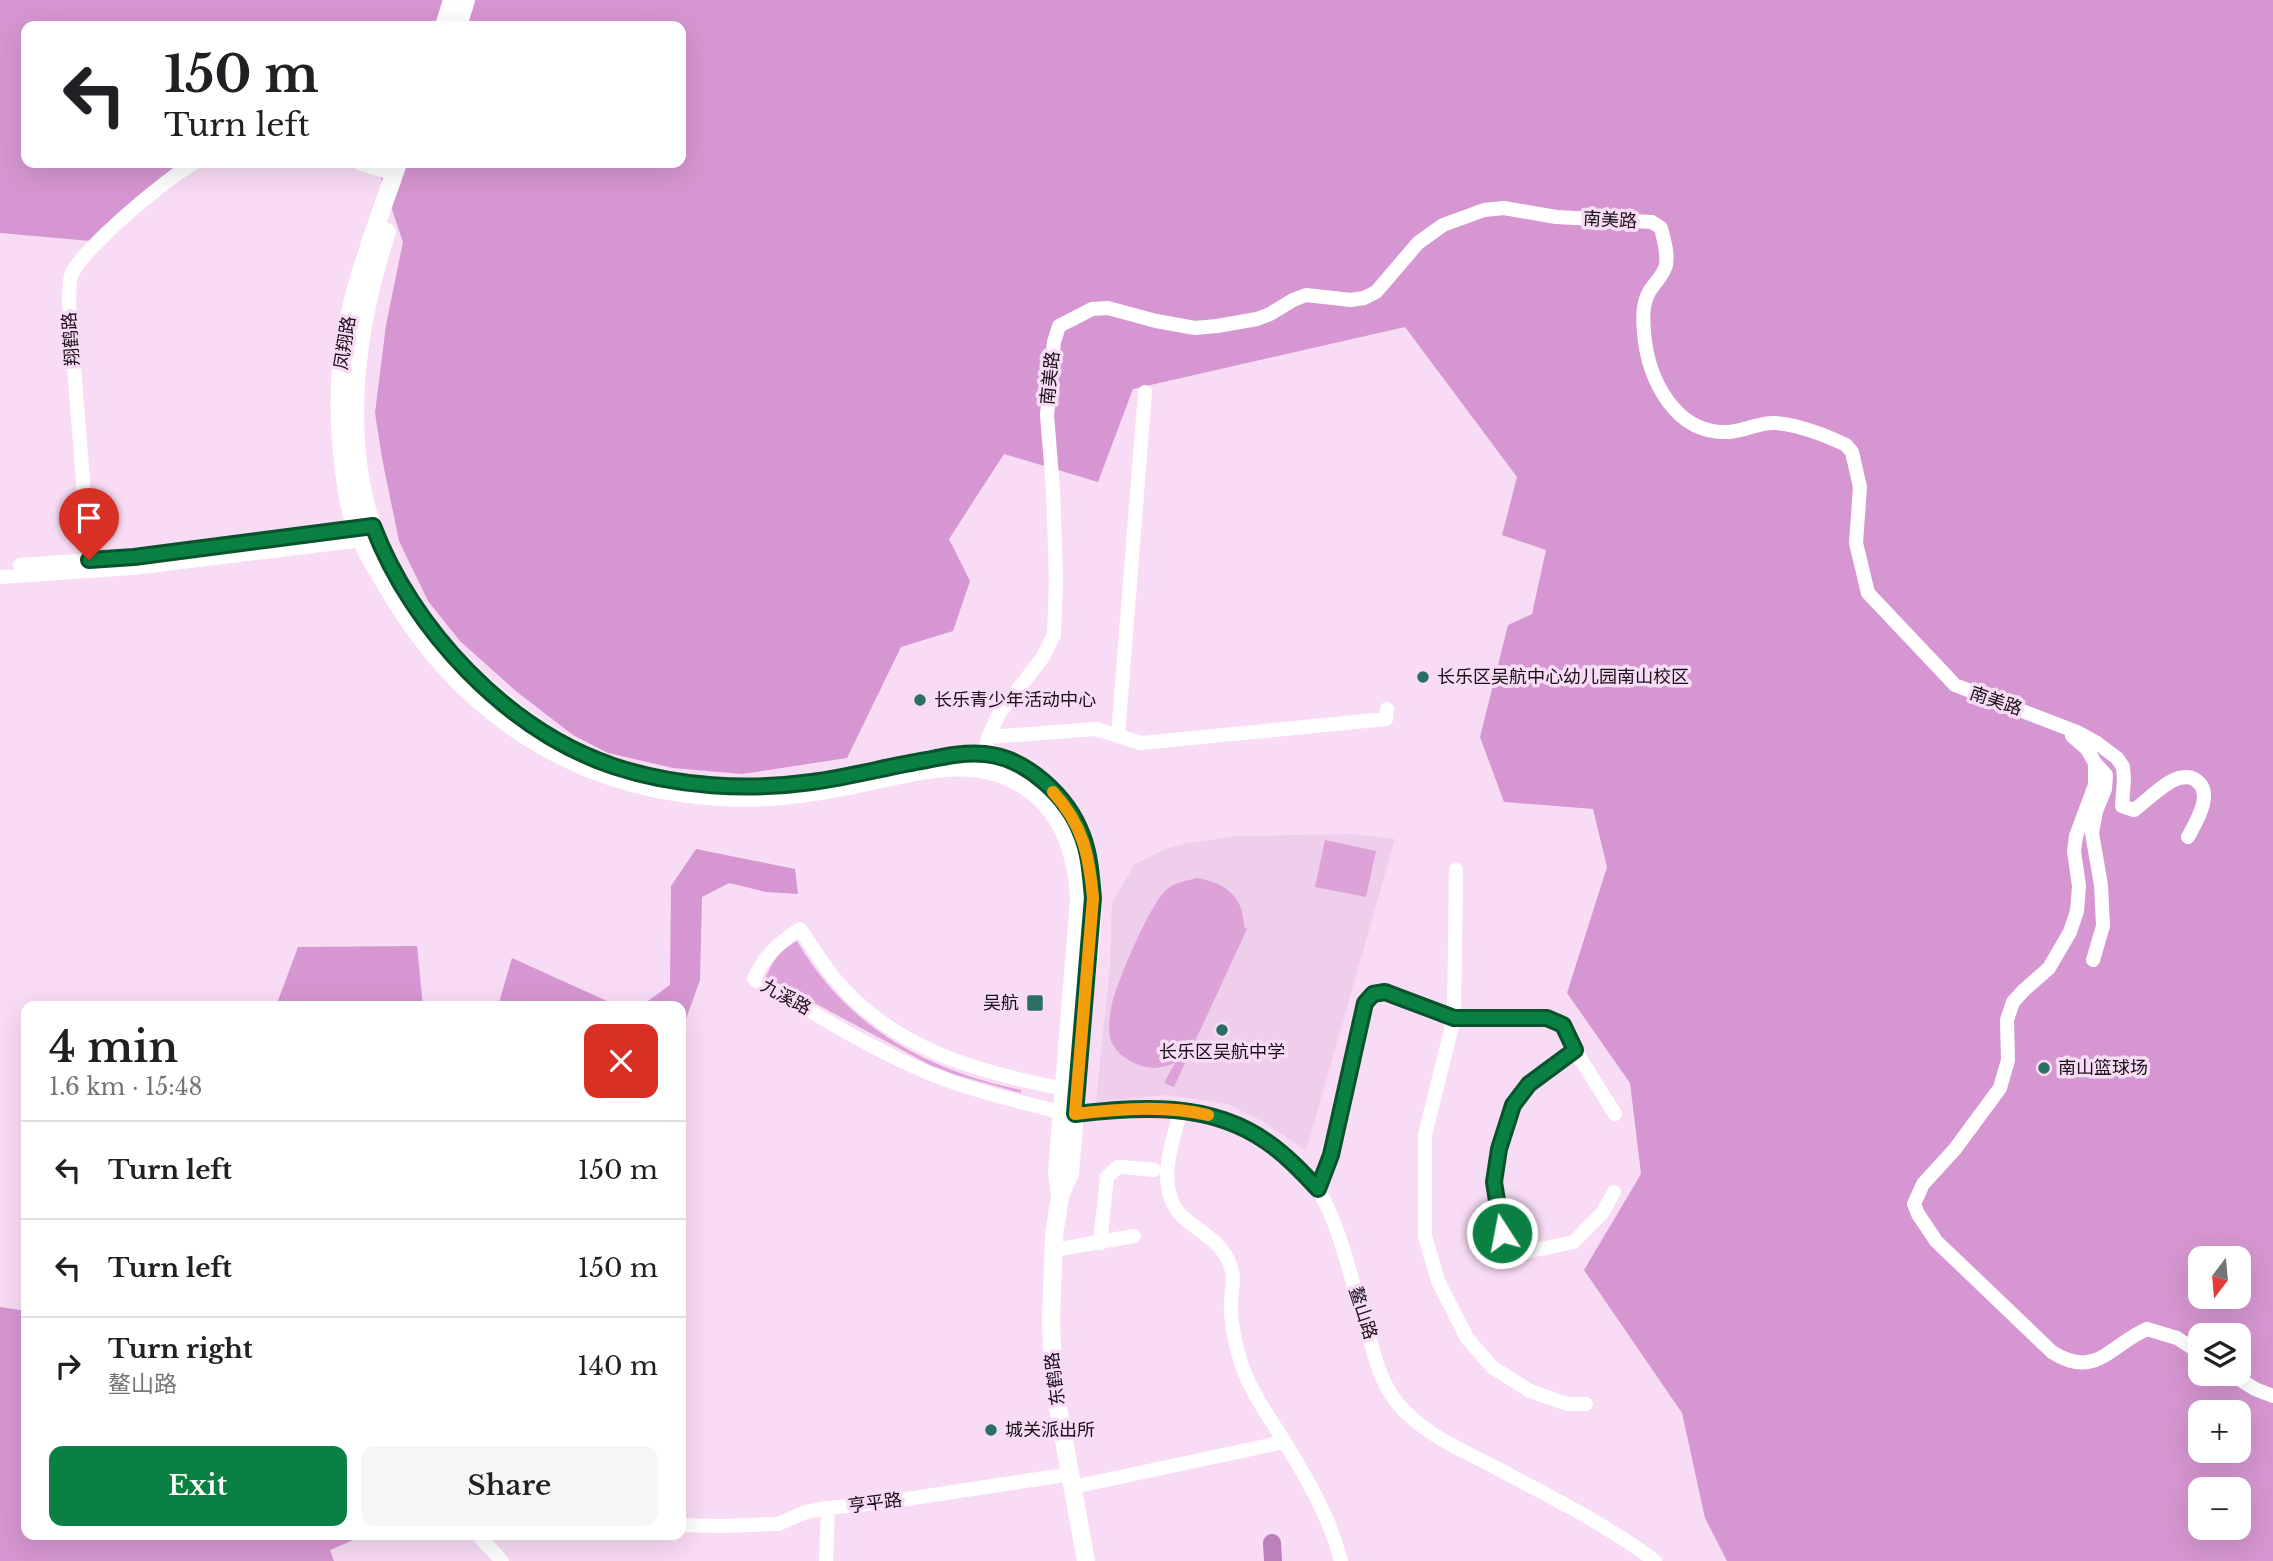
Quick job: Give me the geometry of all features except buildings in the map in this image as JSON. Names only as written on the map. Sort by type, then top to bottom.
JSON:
[{"type":"main road","points":[[446,21],[452,0]]},
{"type":"main road","points":[[460,21],[466,0]]},
{"type":"main road","name":"凤翔路","points":[[367,534],[345,471],[340,434],[340,380],[348,318],[396,168]]},
{"type":"main road","name":"凤翔路","points":[[367,534],[356,430],[358,354],[373,277],[408,168]]},
{"type":"main road","name":"东鹤路","points":[[367,534],[386,559],[409,600],[458,661],[486,688],[549,735],[612,765],[674,781],[758,786],[812,782],[956,755],[986,746],[1045,782],[1070,813],[1082,834],[1090,864],[1093,898],[1069,1114],[1057,1171],[1060,1196],[1054,1251],[1051,1332],[1053,1380],[1086,1561]]},
{"type":"main road","name":"东鹤路","points":[[367,534],[406,620],[453,677],[513,730],[545,748],[610,777],[673,792],[740,798],[802,794],[907,774],[974,767],[1015,779],[1035,792],[1058,816],[1078,875],[1079,924],[1065,1089],[1069,1114]]},
{"type":"street","name":"翔鹤路","points":[[89,565],[69,303],[71,276],[81,259],[132,210],[185,168]]},
{"type":"street","name":"南美路","points":[[986,746],[999,714],[1043,657],[1054,635],[1056,579],[1047,415],[1054,342],[1059,326],[1091,309],[1108,307],[1195,328],[1217,326],[1257,319],[1306,295],[1351,300],[1364,298],[1376,292],[1418,243],[1443,225],[1483,210],[1504,208],[1556,217],[1652,222],[1661,228],[1666,268],[1645,301],[1643,316],[1645,341],[1652,368],[1670,406],[1683,418],[1699,427],[1714,431],[1727,432],[1772,422],[1846,445],[1852,452],[1860,486],[1856,543],[1868,593],[1955,685],[2060,726],[2097,743],[2117,758],[2123,767],[2122,806],[2127,809],[2134,810],[2170,782],[2180,778],[2191,777],[2200,783],[2205,792],[2201,814],[2188,837]]},
{"type":"street","points":[[1118,734],[1145,392]]},
{"type":"street","points":[[0,567],[133,562],[367,534]]},
{"type":"street","points":[[0,577],[89,565]]},
{"type":"street","points":[[986,746],[1096,729],[1141,743],[1387,719],[1387,709]]},
{"type":"street","points":[[2060,726],[2087,748],[2095,764],[2106,775],[2105,789],[2096,811],[2092,833],[2101,885],[2104,926],[2093,960]]},
{"type":"street","points":[[2095,764],[2095,785],[2076,836],[2074,851],[2079,886],[2077,911],[2070,932],[2049,968],[2013,1002],[2007,1020],[2008,1060],[2000,1088],[1955,1149],[1923,1184],[1914,1204],[1936,1241],[2052,1352],[2066,1361],[2076,1364],[2093,1361],[2147,1329],[2177,1338],[2188,1345]]},
{"type":"street","points":[[1456,870],[1454,1018],[1426,1135],[1425,1236],[1438,1281],[1467,1338],[1492,1367],[1530,1391],[1567,1404],[1586,1404]]},
{"type":"street","name":"九溪路","points":[[1065,1089],[974,1069],[915,1043],[876,1018],[854,999],[832,975],[800,929],[769,954],[754,979],[928,1073],[962,1086],[1069,1114]]},
{"type":"street","points":[[1318,1189],[1331,1155],[1365,1003],[1373,994],[1385,992],[1454,1018],[1547,1018],[1563,1025],[1575,1050],[1615,1114]]},
{"type":"street","points":[[1575,1050],[1529,1084],[1513,1105],[1499,1149],[1494,1182],[1507,1256],[1574,1242],[1603,1212],[1614,1192]]},
{"type":"street","points":[[1181,1110],[1166,1170],[1170,1196],[1181,1215],[1208,1236],[1226,1255],[1234,1277],[1231,1312],[1243,1367],[1266,1413],[1311,1487],[1336,1540],[1341,1561]]},
{"type":"street","name":"鳌山路","points":[[1069,1114],[1181,1110],[1238,1125],[1265,1140],[1287,1157],[1318,1189],[1332,1220],[1381,1376],[1397,1403],[1421,1427],[1601,1523],[1653,1560]]},
{"type":"street","points":[[1100,1243],[1107,1177],[1118,1167],[1154,1170]]},
{"type":"street","points":[[1054,1251],[1134,1236]]},
{"type":"street","points":[[2250,1386],[2273,1396]]},
{"type":"street","name":"亨平路","points":[[686,1525],[778,1524],[806,1512],[828,1508],[1072,1480],[1284,1442]]},
{"type":"street","points":[[826,1561],[828,1508]]},
{"type":"street","points":[[483,1540],[502,1561]]},
{"type":"shaded area","points":[[0,0],[2273,0],[2273,1561],[1727,1561],[1705,1518],[1682,1413],[1584,1270],[1641,1174],[1630,1083],[1567,993],[1607,867],[1593,809],[1504,802],[1480,737],[1508,625],[1532,614],[1546,550],[1502,535],[1517,477],[1405,327],[1133,389],[1098,482],[1004,454],[949,539],[970,581],[953,631],[901,647],[847,758],[742,774],[673,768],[608,753],[573,735],[517,692],[460,641],[428,601],[399,541],[375,413],[386,325],[403,242],[378,168],[686,168],[686,21],[21,21],[21,168],[196,168],[127,208],[91,241],[0,233]]},
{"type":"shaded area","name":"长乐区吴航中学","points":[[1353,834],[1395,839],[1306,1151],[1264,1122],[1227,1104],[1167,1095],[1096,1102],[1110,965],[1112,902],[1135,864],[1165,849],[1238,836]]},
{"type":"shaded area","points":[[1325,840],[1376,851],[1366,897],[1315,887]]},
{"type":"shaded area","points":[[696,849],[795,869],[798,894],[766,892],[729,883],[702,897],[700,980],[686,1019],[686,1001],[648,1001],[670,985],[671,886]]},
{"type":"shaded area","points":[[1197,878],[1216,883],[1231,893],[1240,907],[1247,929],[1174,1087],[1164,1083],[1175,1063],[1145,1067],[1130,1061],[1117,1051],[1110,1037],[1110,1017],[1126,965],[1160,897],[1174,885]]},
{"type":"shaded area","points":[[797,941],[817,971],[840,998],[865,1021],[892,1040],[953,1070],[1021,1090],[1021,1093],[930,1065],[766,977],[778,956]]},
{"type":"shaded area","points":[[417,946],[422,1001],[278,1001],[298,947]]},
{"type":"shaded area","points":[[512,958],[607,1001],[499,1001]]},
{"type":"shaded area","points":[[0,1307],[21,1310],[21,1540],[353,1540],[330,1550],[334,1561],[0,1561]]},
{"type":"waterway","points":[[1272,1543],[1273,1561]]},
{"type":"slow traffic","points":[[1053,792],[1082,834],[1090,864],[1093,898],[1075,1114],[1128,1110],[1189,1110],[1208,1115]]},
{"type":"place","name":"长乐区吴航中心幼儿园南山校区","points":[[1423,677]]},
{"type":"place","name":"长乐青少年活动中心","points":[[920,700]]},
{"type":"place","name":"吴航","points":[[1035,1003]]},
{"type":"place","name":"长乐区吴航中学","points":[[1222,1030]]},
{"type":"place","name":"南山篮球场","points":[[2044,1068]]},
{"type":"place","name":"城关派出所","points":[[991,1430]]},
{"type":"route","points":[[89,560],[134,557],[373,526],[386,559],[409,600],[458,661],[486,688],[549,735],[612,765],[657,778],[726,786],[812,782],[956,755],[985,754],[1030,772],[1045,782],[1070,813],[1082,834],[1090,864],[1093,898],[1075,1114],[1128,1110],[1189,1110],[1212,1116],[1238,1125],[1265,1140],[1287,1157],[1318,1189],[1331,1155],[1365,1003],[1373,994],[1385,992],[1454,1018],[1547,1018],[1563,1025],[1575,1050],[1529,1084],[1513,1105],[1499,1149],[1494,1182],[1502,1233]]}]
